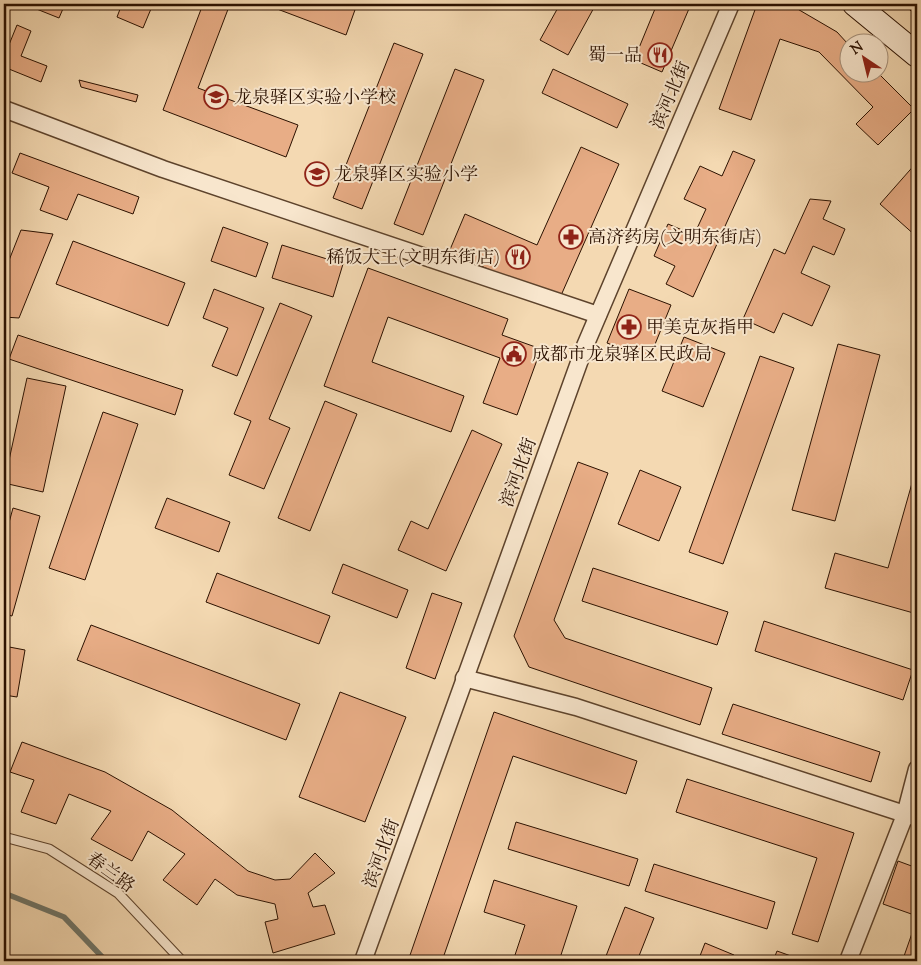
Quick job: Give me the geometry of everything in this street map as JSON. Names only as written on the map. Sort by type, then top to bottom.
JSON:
[{"type":"street","name":"滨河北街","points":[[363,961],[585,346],[731,4]]},
{"type":"street","points":[[855,4],[917,55]]},
{"type":"street","points":[[4,109],[163,169],[598,315]]},
{"type":"street","points":[[464,678],[576,707],[911,817]]},
{"type":"street","points":[[848,961],[911,817],[917,769]]},
{"type":"lane","name":"春兰路","points":[[4,836],[49,849],[118,892],[182,961]]},
{"type":"building","points":[[24,4],[65,4],[59,18]]},
{"type":"building","points":[[122,4],[153,4],[143,28],[117,17]]},
{"type":"building","name":"龙泉驿区实验小学校","points":[[203,4],[230,4],[198,88],[298,125],[286,157],[163,110]]},
{"type":"building","name":"龙泉驿区实验小学校","points":[[264,4],[347,4],[356,7],[346,35]]},
{"type":"building","points":[[560,4],[596,4],[568,55],[540,40]]},
{"type":"building","points":[[657,4],[691,4],[662,72],[634,60]]},
{"type":"building","points":[[789,4],[837,32],[838,71],[819,52],[780,39],[751,120],[719,109],[756,7]]},
{"type":"building","points":[[903,4],[917,4],[917,16]]},
{"type":"building","points":[[17,25],[31,31],[21,56],[47,66],[41,82],[4,67],[4,57]]},
{"type":"building","points":[[394,43],[423,54],[362,209],[333,198]]},
{"type":"building","points":[[455,69],[484,80],[423,235],[394,224]]},
{"type":"building","points":[[553,69],[628,104],[617,128],[542,93]]},
{"type":"building","points":[[79,80],[138,95],[136,102],[81,87]]},
{"type":"building","points":[[848,82],[887,82],[914,109],[878,145],[856,124],[873,107]]},
{"type":"building","points":[[581,147],[619,164],[559,300],[449,252],[465,214],[537,245]]},
{"type":"building","points":[[733,151],[755,160],[693,297],[666,284],[675,266],[654,256],[668,224],[694,235],[706,209],[684,199],[700,166],[722,176]]},
{"type":"building","points":[[20,153],[139,197],[133,214],[78,194],[67,220],[40,210],[49,187],[12,173]]},
{"type":"building","points":[[917,162],[917,237],[880,204]]},
{"type":"building","points":[[810,199],[831,201],[823,219],[845,229],[834,255],[813,246],[801,273],[830,286],[812,326],[783,313],[774,333],[743,319],[774,249],[785,254]]},
{"type":"building","points":[[223,227],[268,243],[256,277],[211,261]]},
{"type":"building","points":[[21,230],[53,234],[19,318],[4,317],[4,273]]},
{"type":"building","points":[[73,241],[185,283],[168,326],[56,284]]},
{"type":"building","points":[[282,245],[343,264],[333,297],[272,278]]},
{"type":"building","name":"成都市龙泉驿区民政局","points":[[368,268],[508,319],[502,335],[541,349],[517,415],[483,403],[500,358],[388,317],[372,362],[464,396],[451,432],[324,386]]},
{"type":"building","points":[[214,289],[264,308],[237,376],[212,366],[228,328],[203,318]]},
{"type":"building","points":[[629,289],[671,305],[649,359],[607,343]]},
{"type":"building","points":[[280,303],[312,316],[269,419],[290,428],[264,489],[229,475],[251,421],[234,414]]},
{"type":"building","points":[[18,335],[183,390],[175,415],[9,359]]},
{"type":"building","points":[[684,337],[725,353],[703,407],[662,391]]},
{"type":"building","points":[[838,344],[880,355],[835,521],[792,510]]},
{"type":"building","points":[[760,356],[794,368],[723,564],[689,552]]},
{"type":"building","points":[[27,378],[66,386],[43,492],[4,483]]},
{"type":"building","points":[[325,401],[357,414],[310,531],[278,518]]},
{"type":"building","points":[[103,412],[138,424],[85,580],[49,568]]},
{"type":"building","points":[[472,430],[502,444],[446,571],[398,550],[411,521],[428,529]]},
{"type":"building","points":[[578,462],[608,473],[554,620],[565,638],[712,688],[700,725],[529,667],[514,636]]},
{"type":"building","points":[[916,469],[917,614],[825,588],[835,553],[888,568]]},
{"type":"building","points":[[640,470],[681,487],[659,541],[618,524]]},
{"type":"building","points":[[167,498],[230,522],[219,552],[155,528]]},
{"type":"building","points":[[13,508],[40,516],[12,616],[4,614],[4,541]]},
{"type":"building","points":[[343,564],[408,590],[397,618],[332,593]]},
{"type":"building","points":[[593,568],[728,612],[717,645],[582,601]]},
{"type":"building","points":[[217,573],[330,616],[319,644],[206,602]]},
{"type":"building","points":[[432,593],[462,603],[435,679],[406,668]]},
{"type":"building","points":[[764,621],[913,670],[903,700],[755,651]]},
{"type":"building","points":[[91,625],[300,704],[286,740],[77,660]]},
{"type":"building","points":[[4,646],[25,650],[17,697],[4,695]]},
{"type":"building","points":[[340,692],[406,717],[365,822],[299,797]]},
{"type":"building","points":[[733,704],[880,752],[871,782],[722,734]]},
{"type":"building","points":[[494,712],[637,761],[626,794],[513,756],[442,961],[408,961]]},
{"type":"building","points":[[22,742],[105,772],[172,810],[248,871],[275,880],[290,879],[315,853],[335,873],[308,893],[313,907],[325,905],[335,934],[273,953],[265,922],[278,919],[275,904],[237,895],[215,879],[197,905],[163,880],[185,854],[148,831],[132,861],[91,839],[111,811],[69,794],[56,824],[21,812],[34,780],[10,772]]},
{"type":"building","points":[[687,779],[854,833],[818,942],[792,934],[817,858],[676,812]]},
{"type":"building","points":[[516,822],[638,859],[629,886],[508,849]]},
{"type":"building","points":[[898,861],[917,868],[917,916],[883,904]]},
{"type":"building","points":[[654,864],[775,902],[767,929],[645,891]]},
{"type":"building","points":[[494,880],[577,906],[559,961],[513,961],[525,925],[484,912]]},
{"type":"building","points":[[625,907],[654,918],[637,961],[618,961],[606,956]]},
{"type":"building","points":[[917,919],[917,961],[910,961],[903,959]]},
{"type":"building","points":[[705,943],[734,955],[731,961],[698,961]]},
{"type":"building","points":[[777,951],[805,961],[773,961]]},
{"type":"waterway","points":[[4,893],[64,917],[106,961]]},
{"type":"place","name":"蜀一品","points":[[660,55]]},
{"type":"place","name":"龙泉驿区实验小学校","points":[[216,97]]},
{"type":"place","name":"龙泉驿区实验小学","points":[[317,174]]},
{"type":"place","name":"高济药房(文明东街店)","points":[[571,237]]},
{"type":"place","name":"稀饭大王(文明东街店)","points":[[518,257]]},
{"type":"place","name":"甲美克灰指甲","points":[[629,327]]},
{"type":"place","name":"成都市龙泉驿区民政局","points":[[514,354]]}]
